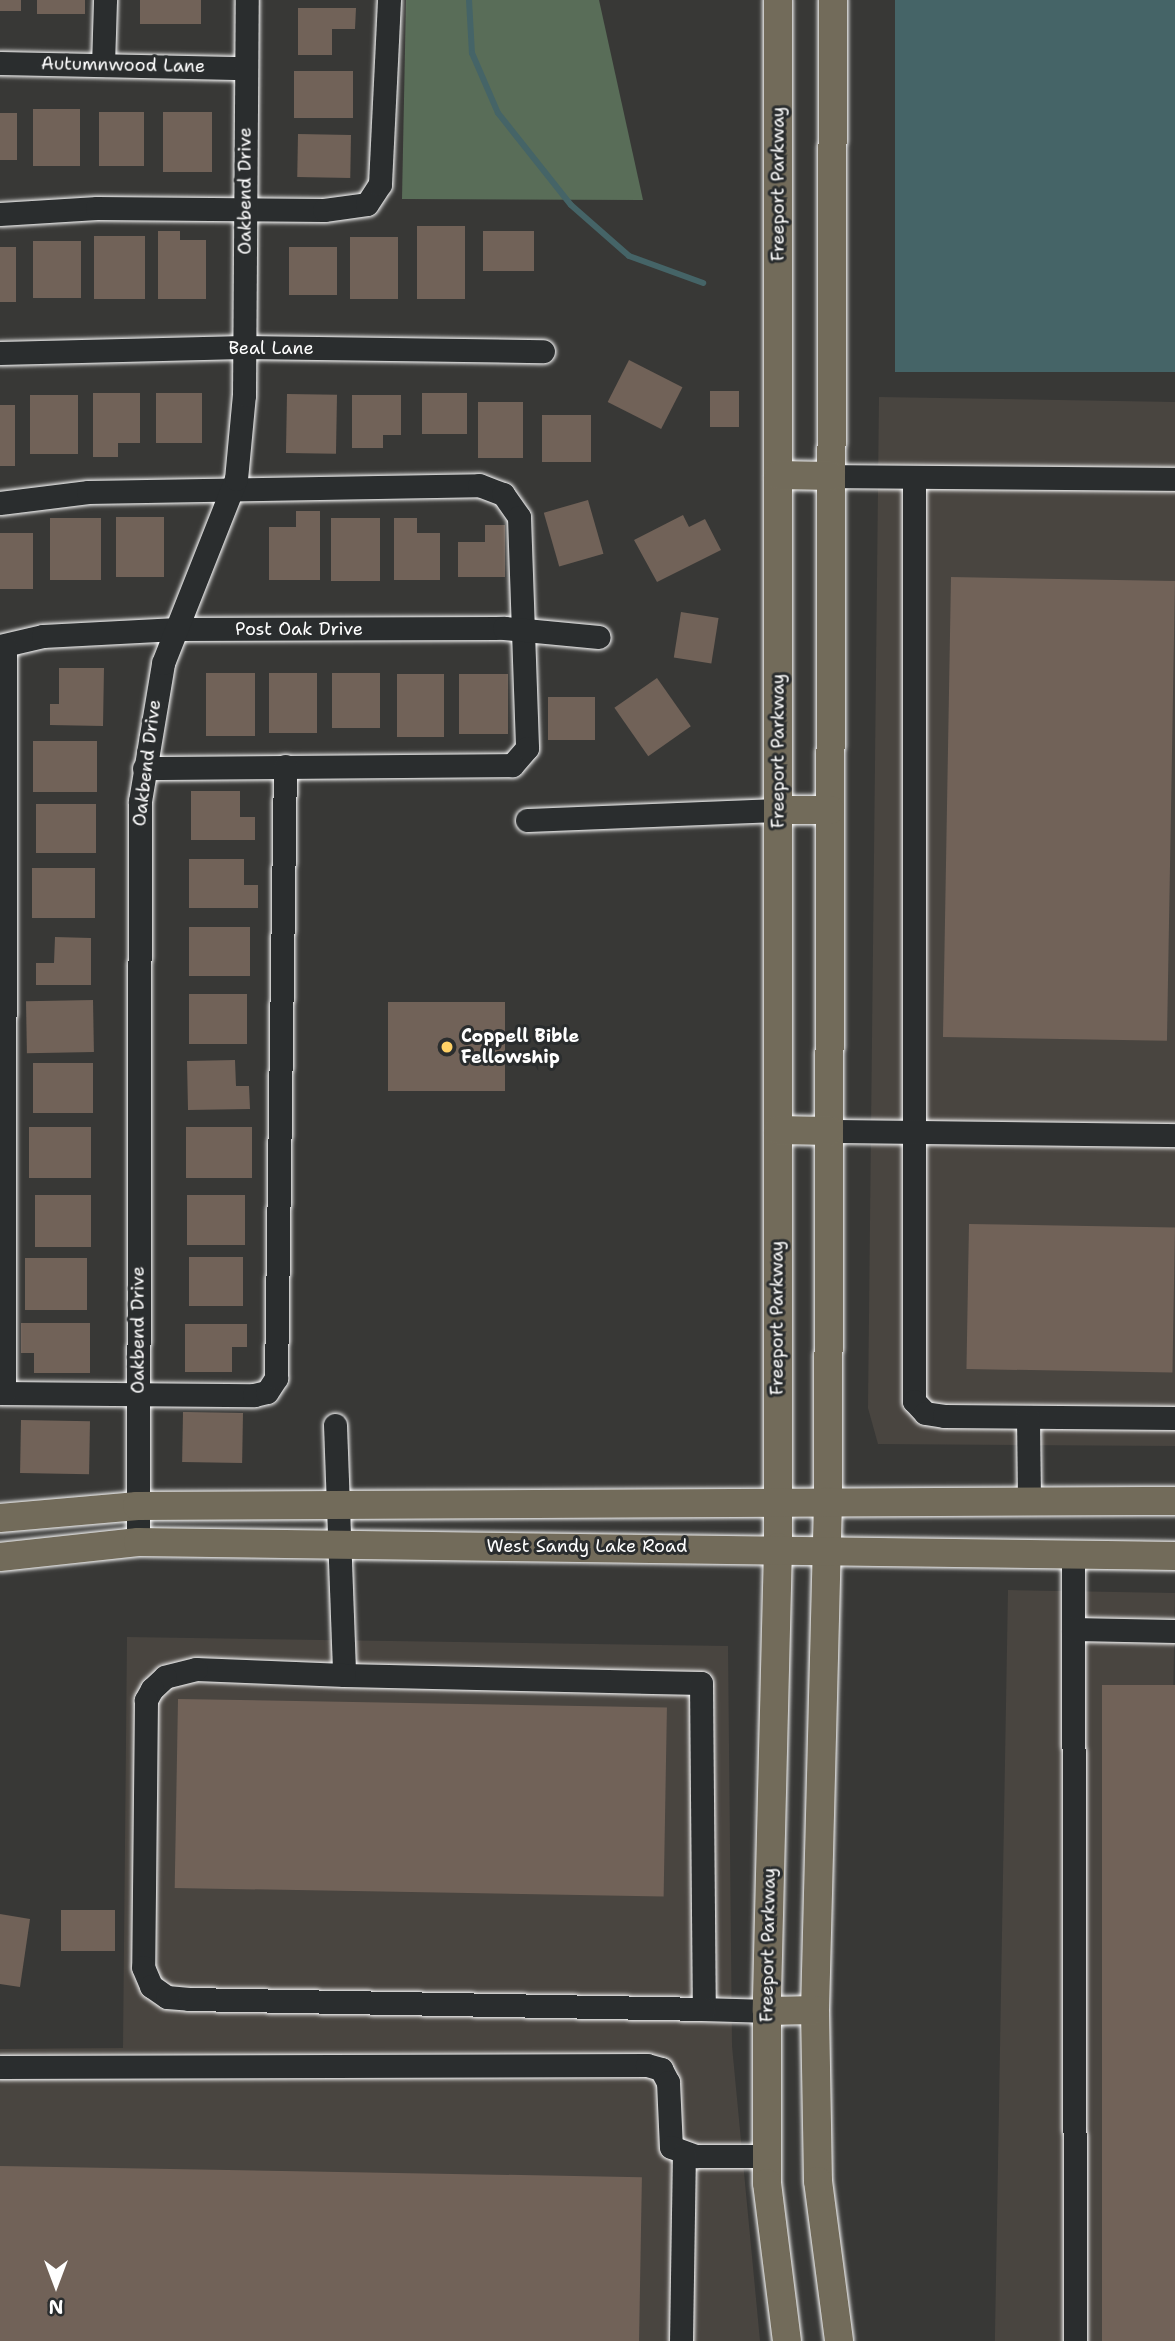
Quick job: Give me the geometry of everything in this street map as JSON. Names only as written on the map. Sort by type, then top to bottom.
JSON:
[{"type":"main road","name":"Freeport Parkway","points":[[778,0],[778,1547],[766,2011],[767,2156],[787,2341]]},
{"type":"main road","points":[[833,0],[828,1501],[814,2010],[818,2181],[839,2341]]},
{"type":"main road","points":[[778,475],[831,476]]},
{"type":"main road","points":[[778,810],[830,810]]},
{"type":"main road","points":[[778,1130],[829,1131]]},
{"type":"main road","points":[[0,1518],[137,1506],[338,1503],[1175,1501]]},
{"type":"main road","name":"West Sandy Lake Road","points":[[0,1557],[138,1542],[778,1547],[1175,1556]]},
{"type":"main road","points":[[766,2011],[814,2010]]},
{"type":"street","points":[[103,65],[105,0]]},
{"type":"street","name":"Oakbend Drive","points":[[138,1542],[138,840],[153,702],[177,629],[233,490],[244,347],[247,0]]},
{"type":"street","points":[[0,214],[97,208],[245,210],[367,204],[380,184],[388,0]]},
{"type":"street","name":"Autumnwood Lane","points":[[0,63],[246,68]]},
{"type":"street","name":"Beal Lane","points":[[0,353],[244,347],[543,351]]},
{"type":"street","points":[[831,476],[1175,479]]},
{"type":"street","points":[[914,477],[910,1133],[914,1401],[925,1413],[944,1416],[1175,1418]]},
{"type":"street","points":[[0,503],[88,492],[479,485],[503,494],[519,517],[526,630],[527,748],[512,765],[144,768]]},
{"type":"street","name":"Post Oak Drive","points":[[2,646],[43,636],[177,629],[526,630],[599,637]]},
{"type":"street","points":[[2,646],[2,1393],[254,1395],[267,1392],[276,1378],[285,766]]},
{"type":"street","points":[[527,820],[778,810]]},
{"type":"street","points":[[829,1131],[1175,1135]]},
{"type":"street","points":[[1028,1417],[1029,1502]]},
{"type":"street","points":[[335,1424],[344,1675]]},
{"type":"street","points":[[1073,1555],[1075,2341]]},
{"type":"street","points":[[1073,1629],[1175,1631]]},
{"type":"street","points":[[704,2009],[701,1684],[196,1669],[165,1676],[152,1689],[146,1700],[143,1967],[151,1986],[167,1997],[766,2011]]},
{"type":"street","points":[[0,2067],[647,2065],[661,2070],[668,2082],[671,2147],[684,2154],[767,2156]]},
{"type":"street","points":[[681,2341],[684,2154]]},
{"type":"shaded area","points":[[879,397],[1175,402],[1175,1446],[878,1444],[868,1408]]},
{"type":"shaded area","points":[[1008,1590],[1175,1593],[1162,2341],[995,2341]]},
{"type":"shaded area","points":[[127,1637],[728,1646],[732,2046],[760,2341],[0,2341],[0,2049],[123,2048]]},
{"type":"green space","points":[[406,0],[599,0],[643,200],[402,199]]},
{"type":"water","points":[[895,0],[1175,0],[1175,372],[895,372]]},
{"type":"building","points":[[0,0],[21,0],[21,11],[0,11]]},
{"type":"building","points":[[37,0],[85,0],[85,14],[37,14]]},
{"type":"building","points":[[140,0],[201,0],[201,24],[140,24]]},
{"type":"building","points":[[298,8],[356,8],[355,29],[332,29],[332,55],[298,55]]},
{"type":"building","points":[[294,71],[353,71],[353,118],[294,118]]},
{"type":"building","points":[[33,109],[80,109],[80,166],[33,166]]},
{"type":"building","points":[[99,112],[144,112],[144,166],[99,166]]},
{"type":"building","points":[[163,112],[212,112],[212,172],[163,172]]},
{"type":"building","points":[[0,113],[17,113],[17,160],[0,160]]},
{"type":"building","points":[[298,134],[351,135],[350,178],[297,177]]},
{"type":"building","points":[[417,226],[465,226],[465,299],[417,299]]},
{"type":"building","points":[[158,231],[180,231],[180,240],[206,240],[206,299],[158,299]]},
{"type":"building","points":[[483,231],[534,231],[534,271],[483,271]]},
{"type":"building","points":[[94,236],[145,236],[145,299],[94,299]]},
{"type":"building","points":[[350,237],[398,237],[398,299],[350,299]]},
{"type":"building","points":[[33,241],[81,241],[81,298],[33,298]]},
{"type":"building","points":[[0,247],[16,247],[16,302],[0,302]]},
{"type":"building","points":[[289,247],[337,247],[337,295],[289,295]]},
{"type":"building","points":[[629,360],[682,387],[661,429],[608,402]]},
{"type":"building","points":[[710,391],[739,391],[739,427],[710,427]]},
{"type":"building","points":[[93,393],[140,393],[140,443],[118,443],[118,457],[93,457]]},
{"type":"building","points":[[156,393],[202,393],[202,443],[156,443]]},
{"type":"building","points":[[422,393],[467,393],[467,434],[422,434]]},
{"type":"building","points":[[287,394],[337,395],[336,454],[286,453]]},
{"type":"building","points":[[30,395],[78,395],[78,454],[30,454]]},
{"type":"building","points":[[352,395],[401,395],[401,435],[383,435],[383,448],[352,448]]},
{"type":"building","points":[[478,402],[523,402],[523,458],[478,458]]},
{"type":"building","points":[[0,405],[15,405],[15,466],[0,466]]},
{"type":"building","points":[[542,415],[591,415],[591,462],[542,462]]},
{"type":"building","points":[[588,500],[603,554],[559,567],[544,513]]},
{"type":"building","points":[[296,511],[320,511],[320,580],[269,580],[269,527],[296,527]]},
{"type":"building","points":[[683,515],[689,527],[705,519],[721,550],[657,582],[634,540]]},
{"type":"building","points":[[116,517],[164,517],[164,577],[116,577]]},
{"type":"building","points":[[50,518],[101,518],[101,580],[50,580]]},
{"type":"building","points":[[331,518],[380,518],[380,581],[331,581]]},
{"type":"building","points":[[394,518],[417,518],[417,533],[440,533],[440,580],[394,580]]},
{"type":"building","points":[[485,525],[505,525],[505,577],[458,577],[458,542],[485,542]]},
{"type":"building","points":[[0,533],[33,533],[33,589],[0,589]]},
{"type":"building","points":[[951,577],[1175,581],[1167,1041],[943,1037]]},
{"type":"building","points":[[681,612],[719,618],[711,663],[674,657]]},
{"type":"building","points":[[59,668],[104,668],[103,726],[50,725],[50,704],[59,704]]},
{"type":"building","points":[[206,673],[255,673],[255,736],[206,736]]},
{"type":"building","points":[[269,673],[317,673],[317,733],[269,733]]},
{"type":"building","points":[[332,673],[380,673],[380,728],[332,728]]},
{"type":"building","points":[[397,674],[444,674],[444,737],[397,737]]},
{"type":"building","points":[[459,674],[508,674],[508,734],[459,734]]},
{"type":"building","points":[[657,678],[691,726],[648,756],[614,708]]},
{"type":"building","points":[[548,697],[595,697],[595,740],[548,740]]},
{"type":"building","points":[[33,741],[97,741],[97,792],[33,792]]},
{"type":"building","points":[[191,791],[240,791],[240,817],[255,817],[255,840],[191,840]]},
{"type":"building","points":[[36,804],[96,804],[96,853],[36,853]]},
{"type":"building","points":[[189,859],[244,859],[244,885],[258,885],[258,908],[189,908]]},
{"type":"building","points":[[32,868],[95,868],[95,918],[32,918]]},
{"type":"building","points":[[189,927],[250,927],[250,976],[189,976]]},
{"type":"building","points":[[55,937],[91,938],[91,985],[36,985],[36,963],[54,963]]},
{"type":"building","points":[[189,994],[247,994],[247,1044],[189,1044]]},
{"type":"building","points":[[93,1000],[94,1052],[27,1053],[26,1001]]},
{"type":"building","name":"Coppell Bible Fellowship","points":[[388,1002],[505,1002],[505,1091],[388,1091]]},
{"type":"building","points":[[235,1060],[236,1086],[249,1086],[250,1109],[188,1110],[187,1061]]},
{"type":"building","points":[[33,1063],[93,1063],[93,1113],[33,1113]]},
{"type":"building","points":[[29,1127],[91,1127],[91,1178],[29,1178]]},
{"type":"building","points":[[186,1127],[252,1127],[252,1178],[186,1178]]},
{"type":"building","points":[[35,1195],[91,1195],[91,1247],[35,1247]]},
{"type":"building","points":[[187,1195],[245,1195],[245,1245],[187,1245]]},
{"type":"building","points":[[969,1224],[1175,1228],[1172,1373],[966,1369]]},
{"type":"building","points":[[189,1257],[243,1257],[243,1306],[189,1306]]},
{"type":"building","points":[[25,1258],[87,1258],[87,1310],[25,1310]]},
{"type":"building","points":[[21,1323],[90,1323],[90,1373],[34,1373],[34,1353],[21,1353]]},
{"type":"building","points":[[185,1324],[247,1324],[247,1347],[232,1347],[232,1372],[185,1372]]},
{"type":"building","points":[[183,1412],[243,1413],[242,1463],[182,1462]]},
{"type":"building","points":[[21,1420],[90,1421],[89,1474],[20,1473]]},
{"type":"building","points":[[1102,1685],[1175,1685],[1175,2341],[1102,2341]]},
{"type":"building","points":[[178,1699],[667,1708],[664,1897],[175,1888]]},
{"type":"building","points":[[61,1910],[115,1910],[115,1951],[61,1951]]},
{"type":"building","points":[[0,1914],[30,1919],[20,1987],[0,1984]]},
{"type":"building","points":[[0,2166],[642,2177],[639,2341],[0,2341]]},
{"type":"waterway","points":[[469,0],[472,53],[498,113],[571,205],[629,256],[703,283]]},
{"type":"place","name":"Coppell Bible Fellowship","points":[[447,1047]]}]
